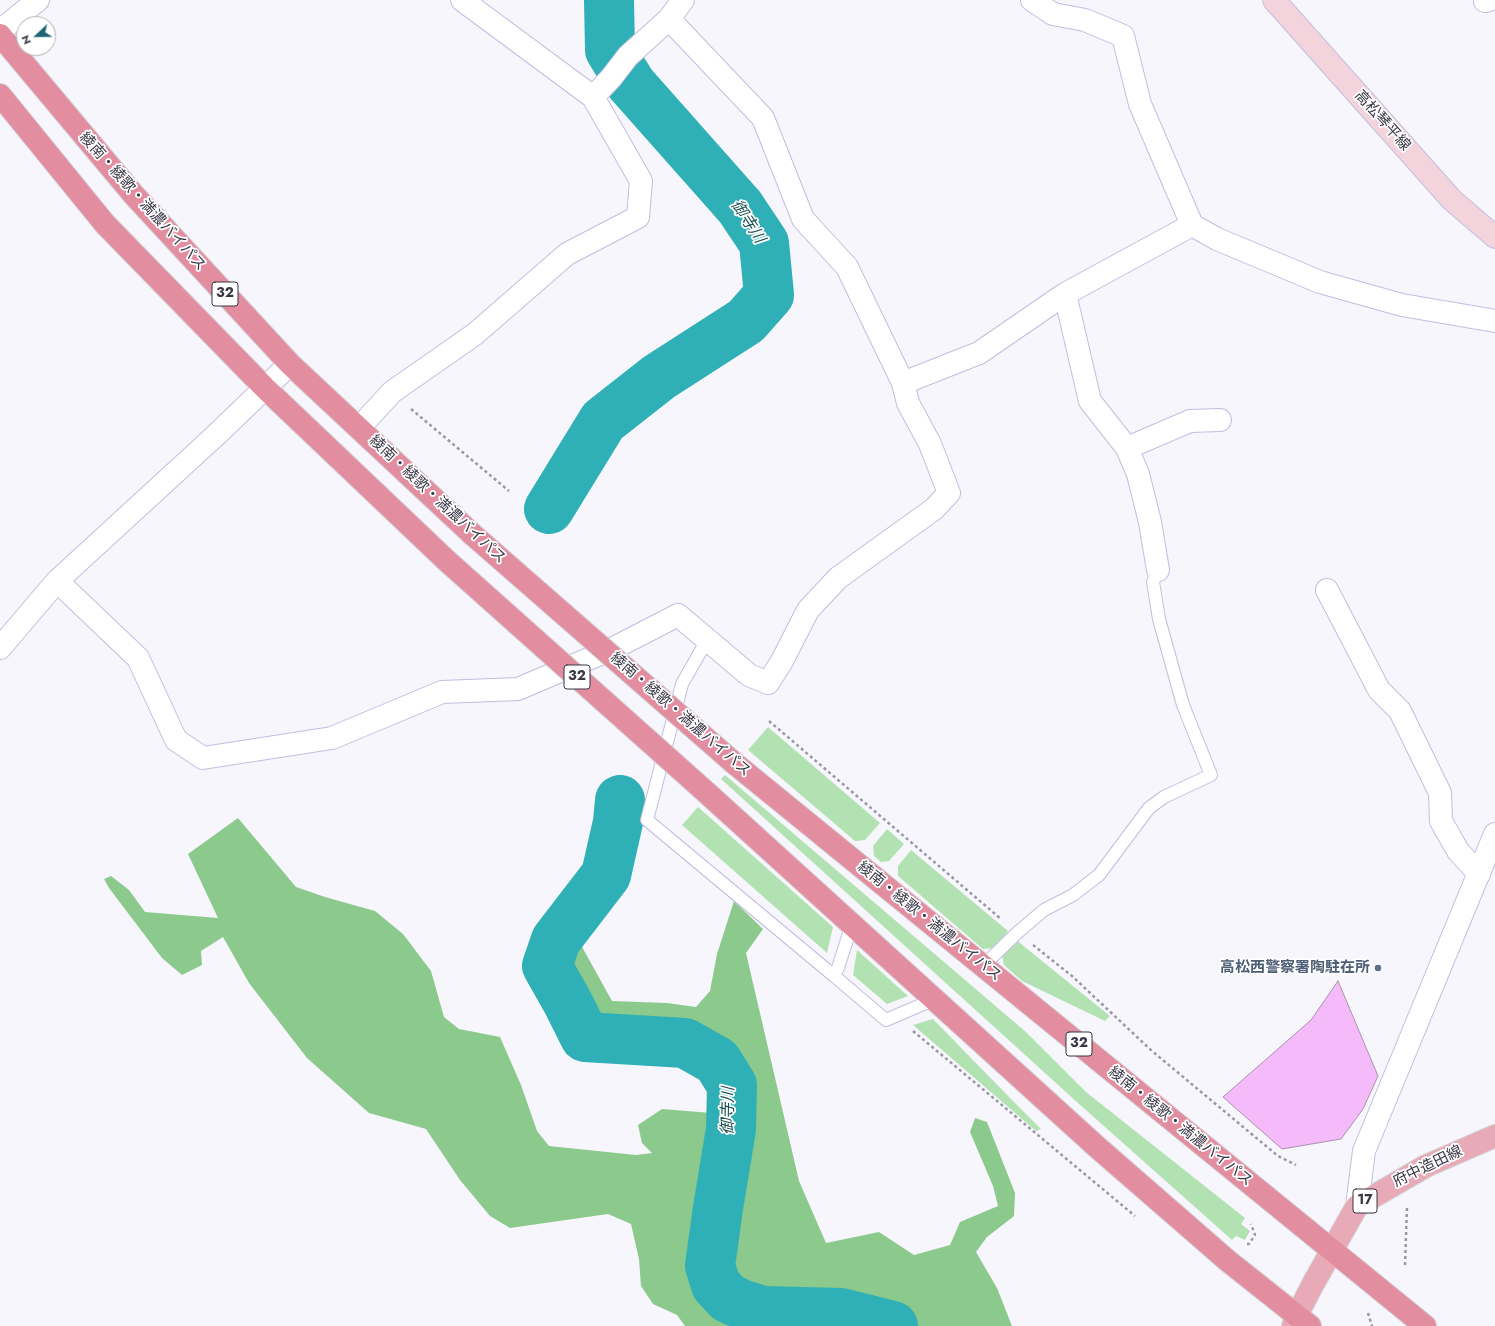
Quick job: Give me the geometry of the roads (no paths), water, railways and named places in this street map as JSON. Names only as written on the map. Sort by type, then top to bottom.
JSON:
[{"type":"highway","name":"綾南・綾歌・満濃バイパス","points":[[0,35],[132,194],[290,364],[472,534],[734,763],[1425,1326]]},
{"type":"highway","name":"32","points":[[0,95],[105,224],[265,388],[447,562],[707,793],[1109,1158],[1300,1322]]},
{"type":"main road","name":"高松琴平線","points":[[1274,0],[1452,200],[1495,237]]},
{"type":"main road","name":"府中造田線","points":[[1300,1322],[1332,1249],[1357,1206],[1426,1166],[1495,1136]]},
{"type":"street","points":[[0,32],[38,0]]},
{"type":"street","points":[[359,428],[392,392],[475,334],[567,254],[638,216],[641,181],[593,97],[462,0]]},
{"type":"street","points":[[593,97],[612,78],[628,56],[669,19],[682,0]]},
{"type":"street","points":[[1032,0],[1053,14],[1085,20],[1123,36],[1140,104],[1192,225],[1217,240],[1320,282],[1402,305],[1495,321]]},
{"type":"street","points":[[57,581],[138,658],[176,740],[203,758],[332,738],[442,692],[518,688],[612,649],[678,615],[749,676],[768,683],[782,661],[808,610],[838,578],[934,509],[950,493],[930,444],[908,402],[903,383],[847,267],[803,219],[763,118],[669,19]]},
{"type":"street","points":[[903,383],[979,354],[1065,294],[1192,225]]},
{"type":"street","points":[[1065,294],[1090,401],[1128,448],[1138,474],[1150,522],[1158,570]]},
{"type":"street","points":[[0,648],[57,581],[290,364]]},
{"type":"street","points":[[1128,448],[1190,421],[1220,420]]},
{"type":"street","points":[[1326,590],[1380,690],[1400,711],[1440,793],[1441,821],[1458,851],[1479,874]]},
{"type":"street","points":[[1357,1206],[1364,1151],[1495,834]]},
{"type":"lane","points":[[983,966],[1017,933],[1044,910],[1073,895],[1099,875],[1149,808],[1164,797],[1212,775],[1183,705],[1158,619],[1153,582],[1158,570]]},
{"type":"lane","points":[[707,640],[682,684],[647,820],[886,1020],[935,1000]]},
{"type":"lane","points":[[833,975],[838,968],[852,924]]},
{"type":"waterway","name":"御寺川","points":[[549,509],[603,421],[659,377],[746,321],[769,295],[764,243],[740,207],[631,84],[610,50],[609,0]]},
{"type":"waterway","name":"御寺川","points":[[620,800],[618,822],[606,875],[556,940],[547,966],[585,1037],[685,1043],[717,1061],[732,1085],[731,1129],[710,1266],[716,1285],[728,1298],[763,1311],[841,1313],[893,1326]]},
{"type":"place","name":"高松西警察署陶駐在所","points":[[1378,968]]}]
